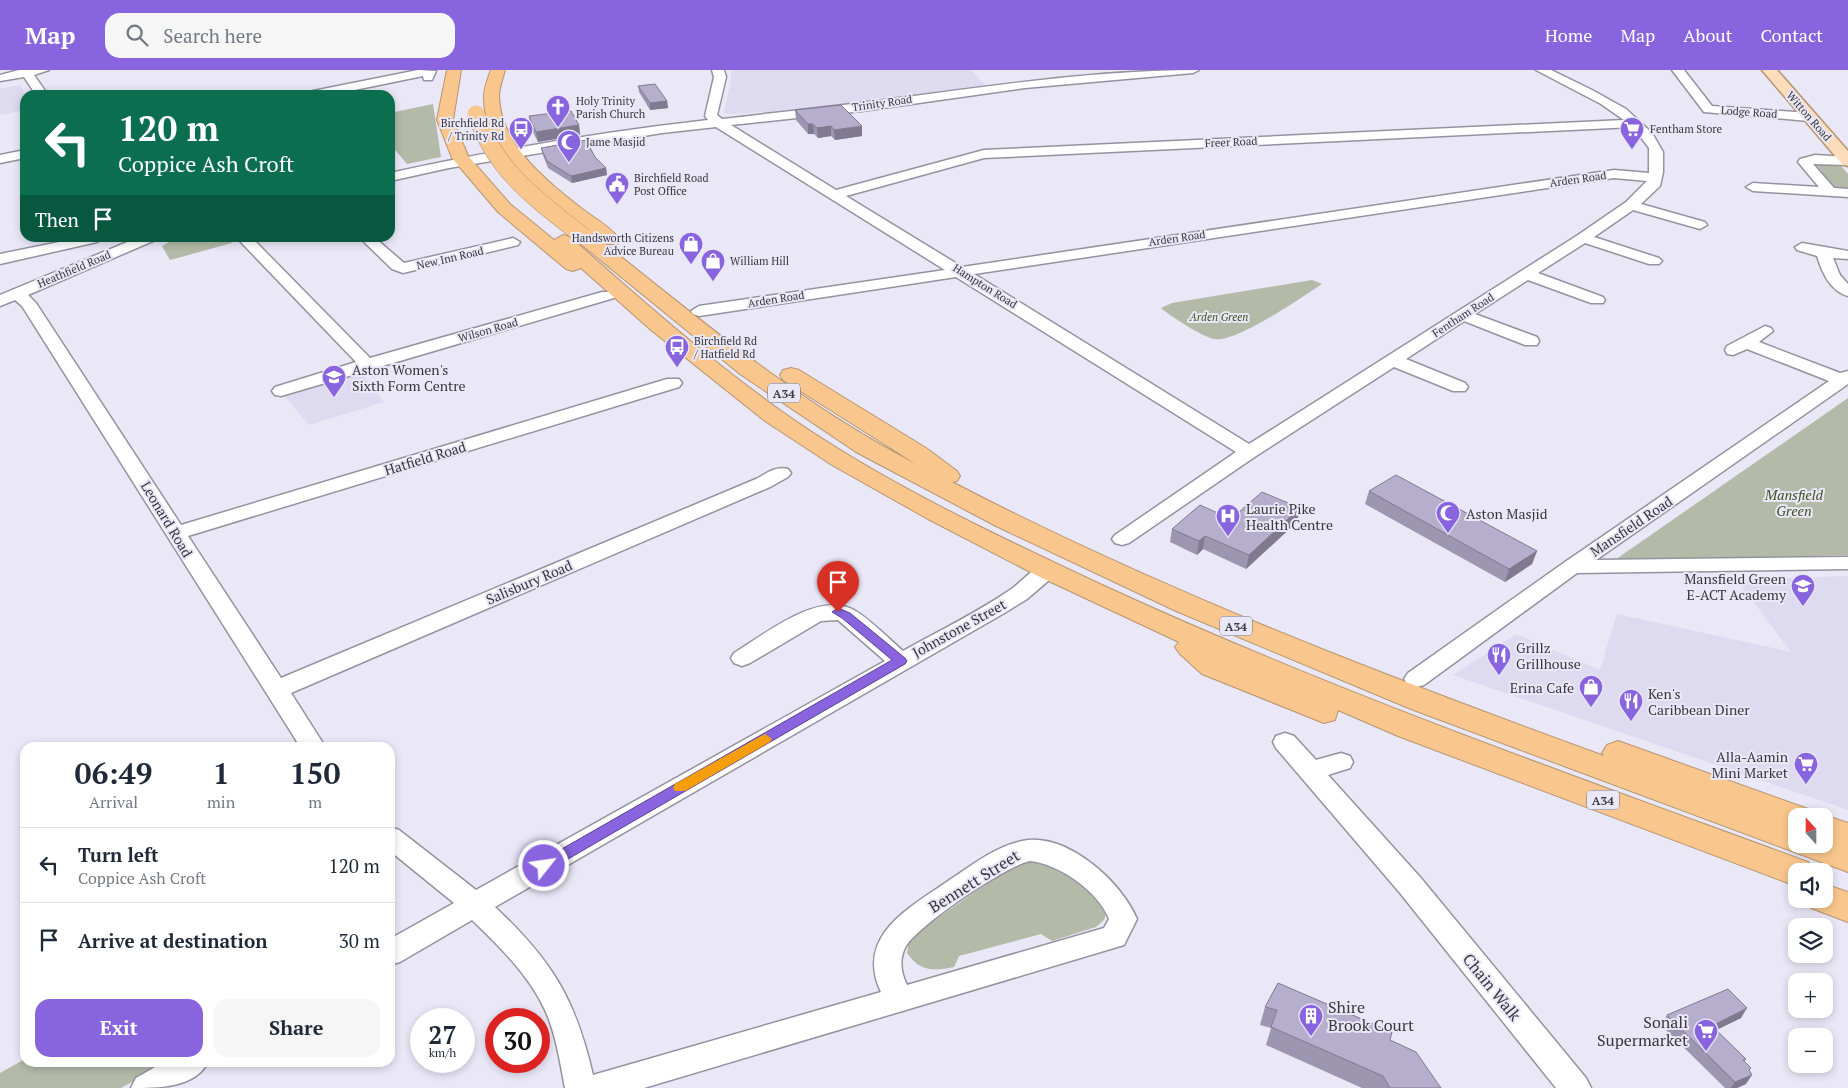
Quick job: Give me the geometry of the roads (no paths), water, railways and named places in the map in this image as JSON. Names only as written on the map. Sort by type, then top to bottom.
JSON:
[{"type":"highway","points":[[454,70],[445,120],[468,162],[487,189],[504,208],[753,420],[847,482],[937,514]]},
{"type":"highway","name":"A34","points":[[469,70],[460,110],[476,114]]},
{"type":"highway","name":"A34","points":[[484,70],[477,93],[478,161],[524,206],[573,239],[748,369],[865,447],[1005,520],[1050,556],[1165,625],[1410,728],[1788,869]]},
{"type":"highway","points":[[468,162],[466,138],[498,70]]},
{"type":"highway","points":[[476,114],[501,135],[508,154],[508,164],[487,189]]},
{"type":"highway","points":[[508,154],[549,190],[699,311],[815,391],[917,453],[1005,520]]},
{"type":"highway","name":"A34","points":[[573,239],[658,326],[773,416],[841,460],[937,514],[1186,605],[1422,701],[1788,837]]},
{"type":"highway","points":[[1050,556],[1125,558],[1332,647],[1416,680],[1788,815]]},
{"type":"highway","points":[[1165,625],[1213,667],[1262,688],[1461,766],[1788,884]]},
{"type":"highway","points":[[1833,831],[1848,837]]},
{"type":"highway","points":[[1833,853],[1848,858]]},
{"type":"highway","points":[[1833,885],[1848,891]]},
{"type":"highway","points":[[1833,901],[1848,907]]},
{"type":"main road","name":"Witton Road","points":[[1769,70],[1848,161]]},
{"type":"street","points":[[0,78],[26,71],[43,70]]},
{"type":"street","points":[[718,70],[720,77],[711,116],[719,123]]},
{"type":"street","name":"Trinity Road","points":[[468,162],[662,128],[862,107],[1025,84],[1193,70]]},
{"type":"street","points":[[1542,70],[1606,102],[1635,123],[1655,148],[1657,159],[1655,178]]},
{"type":"street","name":"Lodge Road","points":[[1678,70],[1708,109],[1809,117]]},
{"type":"street","points":[[26,71],[39,90]]},
{"type":"street","points":[[337,90],[430,71],[428,78]]},
{"type":"street","name":"Hampton Road","points":[[719,123],[832,195],[959,270],[1249,452]]},
{"type":"street","name":"Freer Road","points":[[832,195],[984,154],[1635,123]]},
{"type":"street","points":[[0,159],[20,155]]},
{"type":"street","points":[[1830,192],[1805,162],[1815,159],[1848,161]]},
{"type":"street","points":[[395,176],[468,162]]},
{"type":"street","points":[[395,180],[458,166],[468,162]]},
{"type":"street","name":"Arden Road","points":[[699,311],[959,270],[1614,174],[1655,178]]},
{"type":"street","name":"Fentham Road","points":[[1122,539],[1249,452],[1583,238],[1630,205],[1652,186],[1655,178]]},
{"type":"street","points":[[1753,187],[1848,193]]},
{"type":"street","points":[[1630,205],[1700,225]]},
{"type":"street","points":[[1583,238],[1654,261]]},
{"type":"street","points":[[30,253],[79,242]]},
{"type":"street","points":[[0,259],[91,242]]},
{"type":"street","name":"Heathfield Road","points":[[9,298],[132,242]]},
{"type":"street","points":[[248,242],[367,364]]},
{"type":"street","name":"New Inn Road","points":[[371,242],[397,266],[403,268],[514,243]]},
{"type":"street","points":[[1802,247],[1824,253],[1845,255]]},
{"type":"street","points":[[1824,253],[1836,284],[1848,291]]},
{"type":"street","points":[[1526,274],[1597,300]]},
{"type":"street","name":"Wilson Road","points":[[282,391],[367,364],[608,295]]},
{"type":"street","name":"Leonard Road","points":[[9,298],[28,303],[310,742]]},
{"type":"street","points":[[1462,315],[1531,341]]},
{"type":"street","points":[[1765,331],[1740,346],[1845,378]]},
{"type":"street","points":[[1393,360],[1459,387]]},
{"type":"street","name":"Hatfield Road","points":[[177,533],[678,386],[658,370]]},
{"type":"street","name":"Mansfield Road","points":[[1416,680],[1572,567],[1845,378]]},
{"type":"street","name":"Salisbury Road","points":[[275,690],[781,473]]},
{"type":"street","name":"Johnstone Street","points":[[395,950],[1006,602],[1050,556]]},
{"type":"street","points":[[1572,567],[1848,563]]},
{"type":"street","points":[[742,658],[813,616],[826,612],[838,612],[846,615],[900,661]]},
{"type":"street","name":"Chain Walk","points":[[1285,742],[1418,882],[1575,1088]]},
{"type":"street","points":[[1311,771],[1341,762]]},
{"type":"street","points":[[395,841],[476,905],[534,967],[555,1001],[571,1046],[581,1088]]},
{"type":"street","name":"Bennett Street","points":[[596,1088],[899,998],[1114,937],[1123,919],[1117,903],[1066,858],[1048,851],[1026,849],[1006,857],[916,917],[892,943],[886,971],[899,998]]},
{"type":"street","points":[[148,1088],[184,1067]]},
{"type":"place","name":"Holy Trinity Parish Church","points":[[558,128]]},
{"type":"place","name":"Birchfield Rd / Trinity Rd","points":[[521,150]]},
{"type":"place","name":"Fentham Store","points":[[1632,150]]},
{"type":"place","name":"Jame Masjid","points":[[569,163]]},
{"type":"place","name":"Birchfield Road Post Office","points":[[617,205]]},
{"type":"place","name":"Handsworth Citizens Advice Bureau","points":[[691,265]]},
{"type":"place","name":"William Hill","points":[[713,282]]},
{"type":"place","name":"Birchfield Rd / Hatfield Rd","points":[[677,368]]},
{"type":"place","name":"Aston Women's Sixth Form Centre","points":[[334,398]]},
{"type":"place","name":"Aston Masjid","points":[[1448,534]]},
{"type":"place","name":"Laurie Pike Health Centre","points":[[1228,537]]},
{"type":"place","name":"Mansfield Green E-ACT Academy","points":[[1803,607]]},
{"type":"place","name":"Grillz Grillhouse","points":[[1499,676]]},
{"type":"place","name":"Erina Cafe","points":[[1591,708]]},
{"type":"place","name":"Ken's Caribbean Diner","points":[[1631,722]]},
{"type":"place","name":"Alla-Aamin Mini Market","points":[[1806,785]]},
{"type":"place","name":"Shire Brook Court","points":[[1311,1037]]},
{"type":"place","name":"Sonali Supermarket","points":[[1706,1052]]},
{"type":"park label","name":"Arden Green","points":[[1219,317]]},
{"type":"park label","name":"Mansfield Green","points":[[1794,502]]}]
